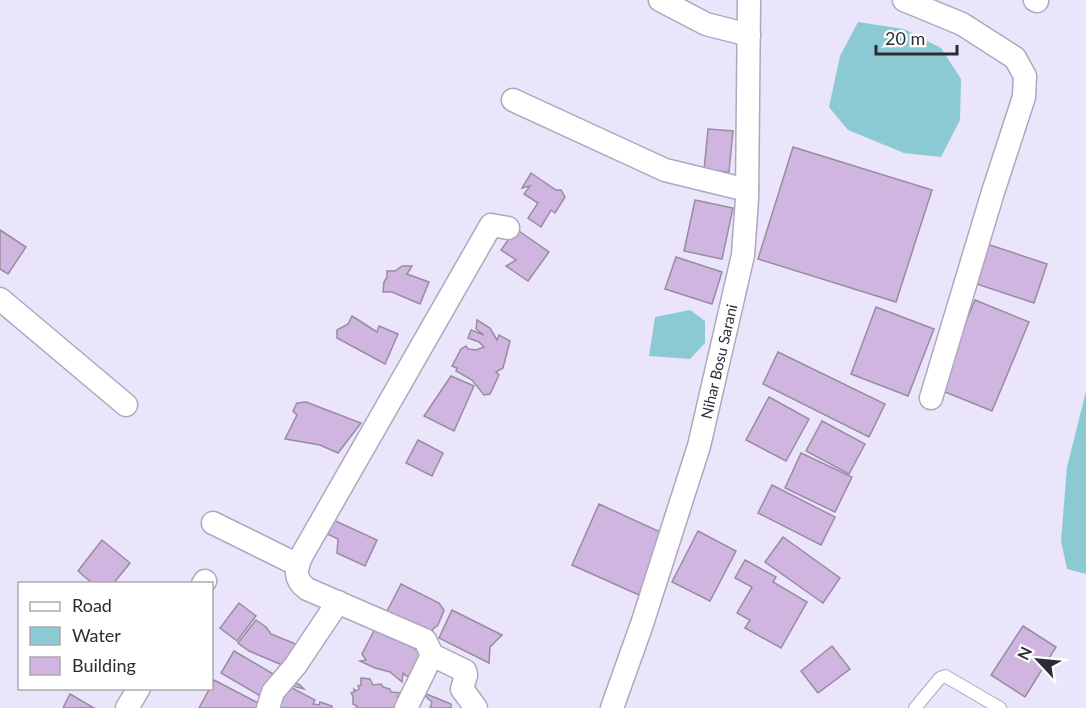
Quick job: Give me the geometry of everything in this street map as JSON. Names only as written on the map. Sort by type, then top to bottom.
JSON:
[{"type":"street","points":[[660,0],[706,24],[749,35]]},
{"type":"street","name":"Nihar Bosu Sarani","points":[[612,708],[642,624],[699,446],[743,255],[747,190],[749,0]]},
{"type":"street","points":[[904,0],[962,24],[1015,57],[1025,76],[1024,97],[931,398]]},
{"type":"street","points":[[513,100],[665,170],[747,190]]},
{"type":"street","points":[[476,708],[462,689],[465,671],[432,655],[425,640],[308,589],[299,583],[297,574],[298,565],[491,225],[508,228]]},
{"type":"street","points":[[0,299],[126,405]]},
{"type":"street","points":[[213,523],[298,565]]},
{"type":"street","points":[[268,708],[273,692],[295,666],[338,602]]},
{"type":"street","points":[[406,708],[432,655]]},
{"type":"street","points":[[127,708],[138,690]]},
{"type":"lane","points":[[915,708],[940,678],[945,676],[1000,708]]},
{"type":"water","points":[[858,22],[904,29],[941,48],[961,79],[960,120],[941,157],[904,153],[848,130],[829,107],[840,56]]},
{"type":"water","points":[[690,310],[705,321],[705,343],[690,359],[649,356],[655,317]]},
{"type":"water","points":[[1086,391],[1086,574],[1067,569],[1061,541],[1067,467]]},
{"type":"building","points":[[708,129],[733,131],[729,172],[704,170]]},
{"type":"building","points":[[793,147],[932,190],[896,302],[758,259]]},
{"type":"building","points":[[531,173],[556,190],[561,190],[565,197],[555,213],[551,210],[541,227],[528,218],[538,203],[524,194],[530,186],[522,188]]},
{"type":"building","points":[[695,200],[733,208],[722,259],[684,251]]},
{"type":"building","points":[[516,229],[549,252],[528,281],[506,266],[516,260],[501,250]]},
{"type":"building","points":[[0,230],[26,247],[8,274],[0,269]]},
{"type":"building","points":[[984,243],[1047,264],[1034,303],[971,282]]},
{"type":"building","points":[[676,257],[722,272],[712,304],[665,289]]},
{"type":"building","points":[[402,266],[412,266],[407,274],[429,282],[420,304],[392,292],[383,292],[387,271],[395,271]]},
{"type":"building","points":[[975,300],[1029,322],[992,411],[938,389]]},
{"type":"building","points":[[876,307],[934,329],[908,396],[851,374]]},
{"type":"building","points":[[352,316],[377,332],[379,326],[398,334],[385,364],[337,338],[337,330],[348,324]]},
{"type":"building","points":[[477,320],[490,328],[497,340],[499,335],[510,341],[503,368],[496,372],[499,375],[490,394],[484,395],[472,380],[456,371],[457,368],[452,366],[461,349],[466,346],[468,349],[476,350],[484,347],[479,342],[468,338],[471,330],[484,335],[476,329]]},
{"type":"building","points":[[778,352],[885,404],[869,437],[763,384]]},
{"type":"building","points":[[451,376],[474,386],[454,431],[424,416]]},
{"type":"building","points":[[769,397],[809,419],[786,461],[746,440]]},
{"type":"building","points":[[306,402],[361,423],[338,453],[320,445],[285,439],[297,415],[293,411],[297,403]]},
{"type":"building","points":[[822,421],[865,444],[849,474],[806,451]]},
{"type":"building","points":[[418,440],[443,453],[432,476],[406,463]]},
{"type":"building","points":[[801,453],[852,477],[835,512],[785,488]]},
{"type":"building","points":[[772,485],[835,517],[821,545],[758,513]]},
{"type":"building","points":[[599,504],[667,535],[639,595],[572,565]]},
{"type":"building","points":[[327,517],[377,540],[365,566],[337,553],[338,539],[321,531]]},
{"type":"building","points":[[698,531],[736,551],[710,601],[672,582]]},
{"type":"building","points":[[783,537],[840,578],[823,603],[765,562]]},
{"type":"building","points":[[102,540],[130,563],[115,582],[91,582],[78,571]]},
{"type":"building","points":[[745,560],[776,577],[773,582],[807,602],[781,648],[745,628],[750,620],[737,613],[752,587],[735,578]]},
{"type":"building","points":[[401,584],[439,603],[444,610],[431,636],[384,617]]},
{"type":"building","points":[[239,603],[256,616],[237,641],[220,628]]},
{"type":"building","points":[[452,610],[502,635],[490,647],[489,663],[439,638]]},
{"type":"building","points":[[256,620],[271,634],[293,643],[303,652],[287,667],[249,651],[238,643]]},
{"type":"building","points":[[1023,626],[1056,647],[1025,697],[991,675]]},
{"type":"building","points":[[376,627],[411,644],[416,650],[417,646],[425,659],[416,676],[406,676],[403,673],[402,682],[390,672],[360,661],[366,660],[362,654]]},
{"type":"building","points":[[832,646],[850,669],[818,693],[801,671]]},
{"type":"building","points":[[234,651],[275,675],[262,697],[221,673]]},
{"type":"building","points":[[361,678],[370,679],[373,685],[381,684],[391,692],[402,693],[402,698],[397,696],[400,699],[398,708],[356,708],[351,693],[354,689],[356,691],[359,689]]},
{"type":"building","points":[[214,680],[260,704],[259,708],[199,708],[209,690],[213,690]]},
{"type":"building","points":[[293,681],[304,689],[293,686],[292,688],[315,700],[313,704],[319,705],[320,702],[332,708],[276,708]]},
{"type":"building","points":[[419,691],[451,704],[451,708],[430,708],[432,702]]},
{"type":"building","points":[[70,694],[94,708],[63,708]]}]
